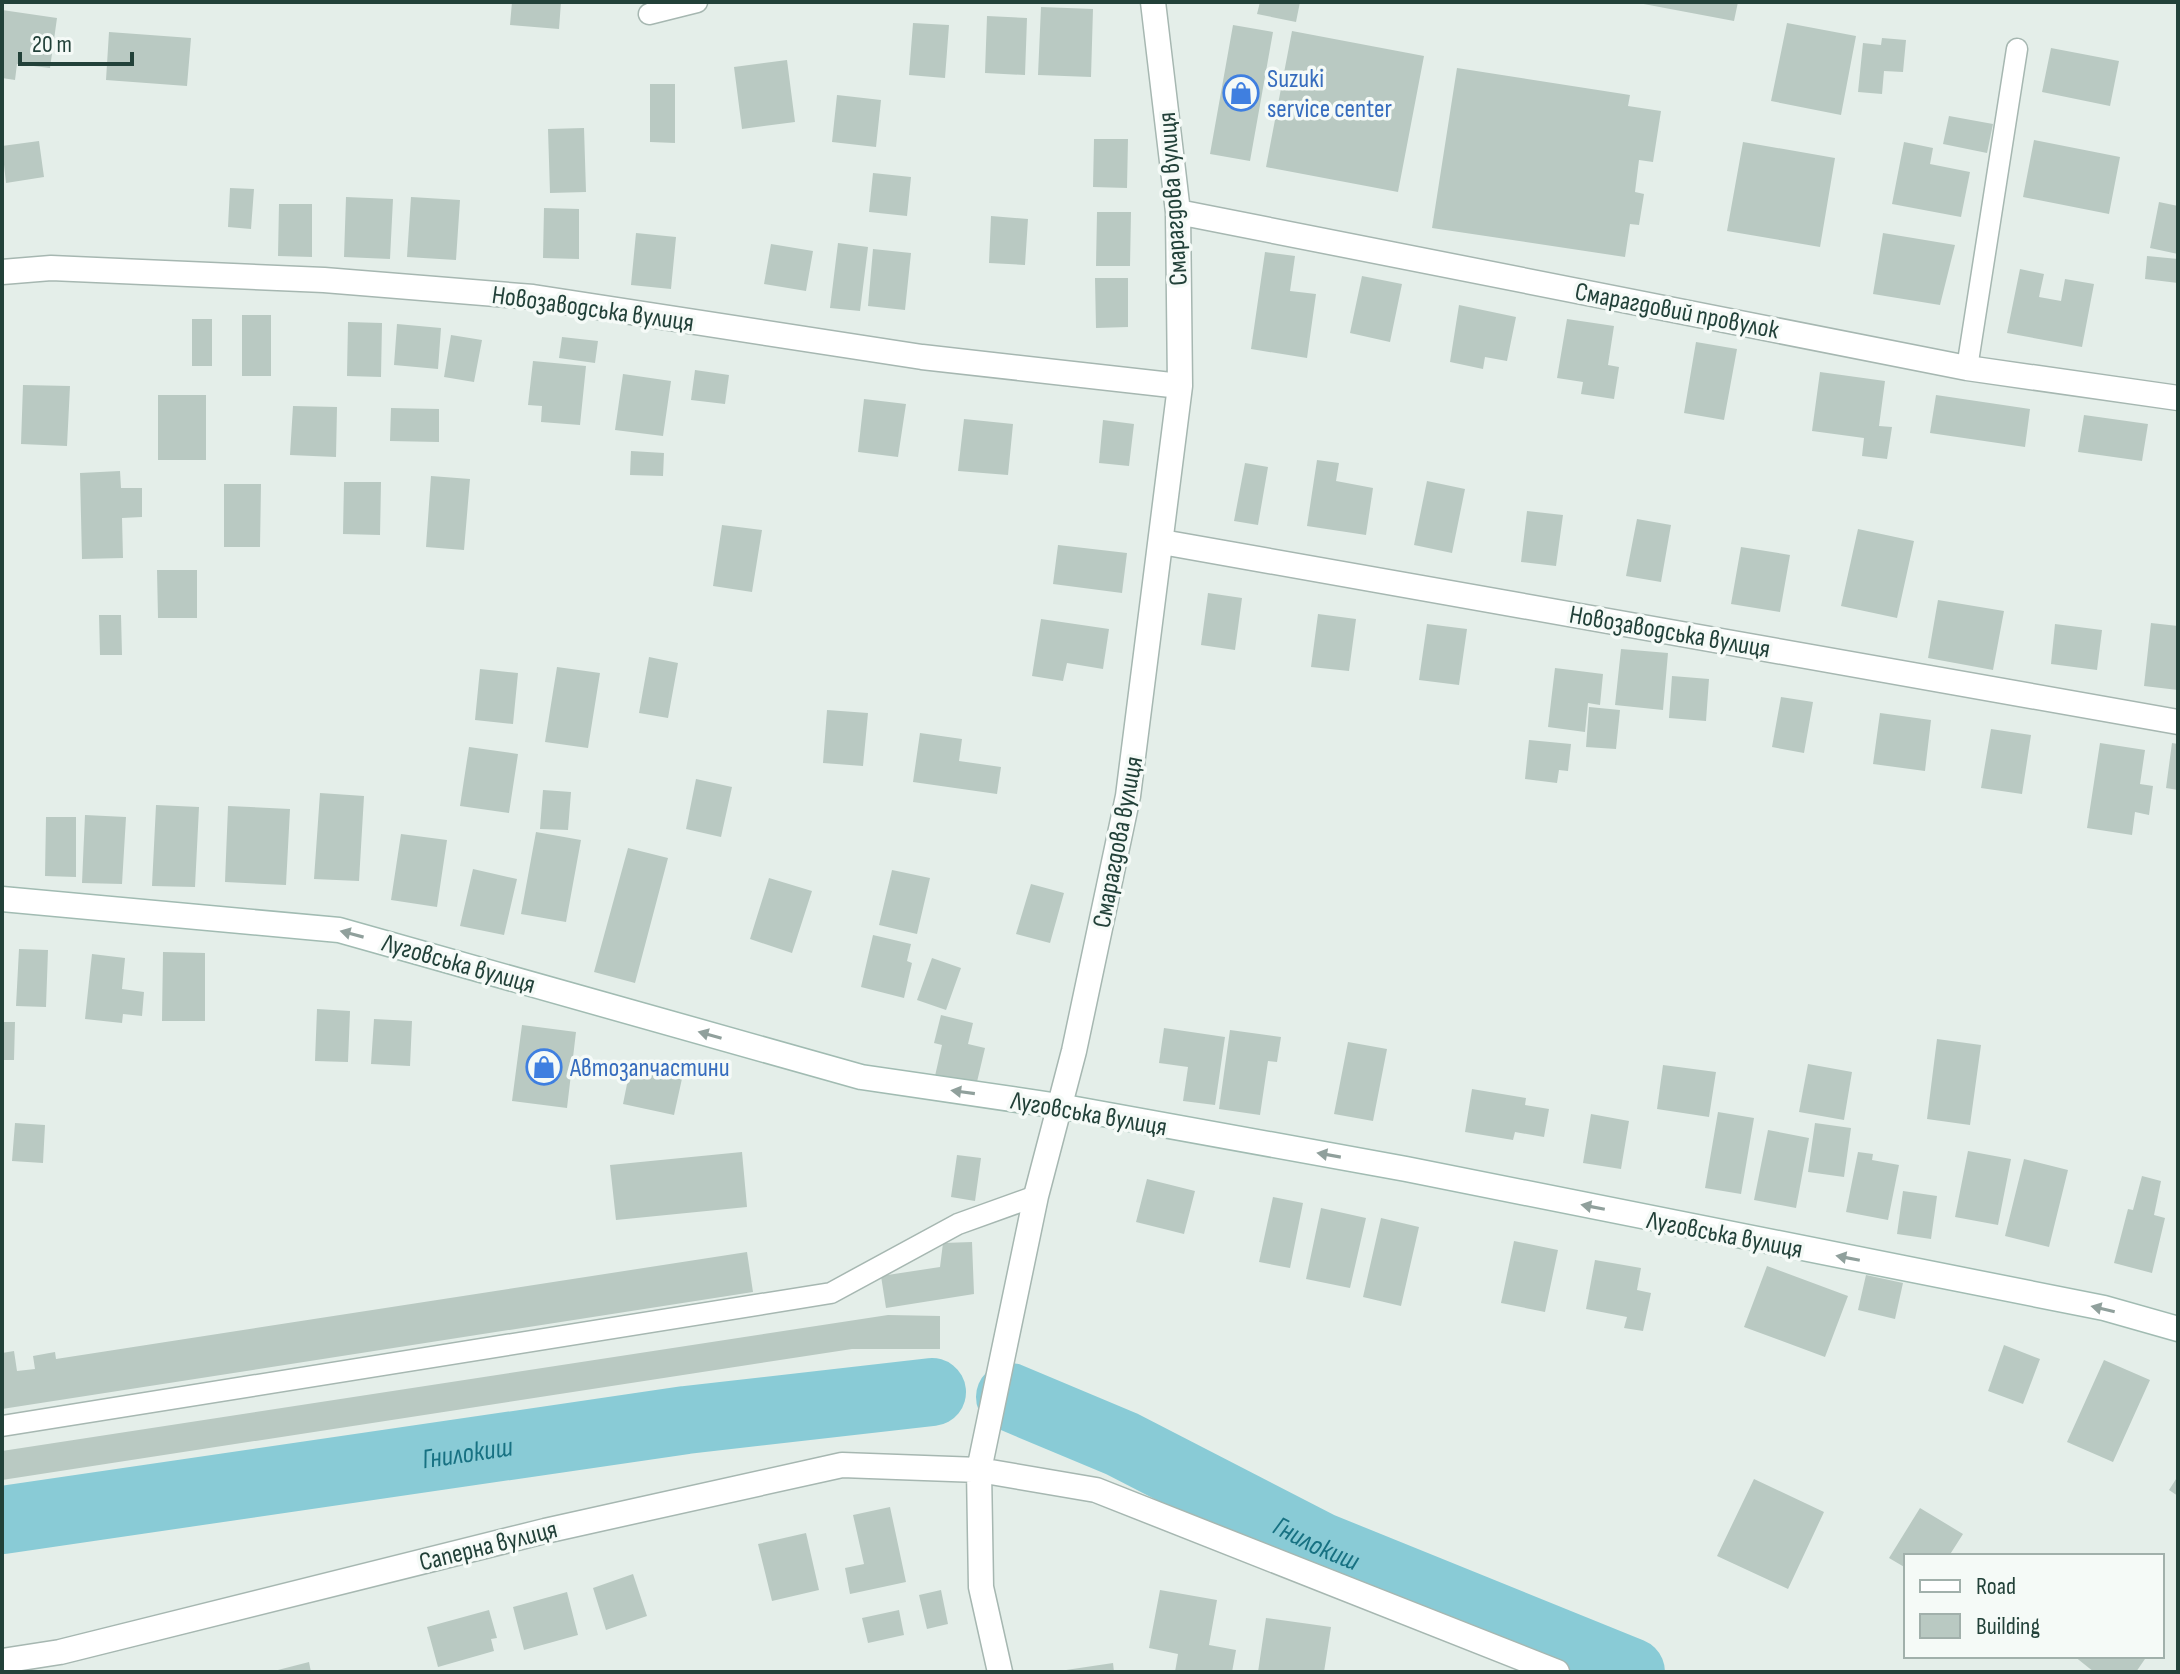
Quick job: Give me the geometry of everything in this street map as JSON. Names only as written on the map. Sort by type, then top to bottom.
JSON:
[{"type":"street","name":"Смарагдова вулиця","points":[[1000,1672],[981,1587],[979,1470],[1036,1196],[1128,796],[1180,386],[1178,212],[1153,2]]},
{"type":"street","name":"Смарагдовий провулок","points":[[1178,212],[1967,368],[2178,398]]},
{"type":"street","name":"Новозаводська вулиця","points":[[2,272],[51,268],[324,280],[533,297],[922,357],[1180,386]]},
{"type":"street","name":"Новозаводська вулиця","points":[[1162,542],[2178,722]]},
{"type":"street","name":"Луговська вулиця","points":[[2,899],[339,930],[861,1077],[1059,1106],[1422,1172],[2104,1308],[2178,1329]]},
{"type":"street","name":"Саперна вулиця","points":[[2,1661],[60,1652],[545,1531],[842,1465],[979,1470],[1096,1490],[1557,1672]]},
{"type":"lane","points":[[649,14],[697,2]]},
{"type":"lane","points":[[1967,368],[2017,49]]},
{"type":"lane","points":[[2,1426],[831,1293],[958,1224],[1036,1196]]},
{"type":"building","points":[[512,2],[561,2],[559,29],[510,25]]},
{"type":"building","points":[[1260,2],[1300,2],[1296,22],[1257,14]]},
{"type":"building","points":[[1633,2],[1738,2],[1734,21]]},
{"type":"building","points":[[1041,7],[1093,9],[1091,77],[1038,75]]},
{"type":"building","points":[[2,10],[57,18],[50,68],[17,64],[15,80],[2,78]]},
{"type":"building","points":[[987,16],[1027,18],[1025,75],[985,73]]},
{"type":"building","points":[[913,23],[949,25],[945,78],[909,75]]},
{"type":"building","points":[[1787,23],[1856,36],[1841,115],[1771,101]]},
{"type":"building","name":"Suzuki service center","points":[[1233,25],[1273,32],[1250,161],[1210,154]]},
{"type":"building","points":[[1292,31],[1424,56],[1398,192],[1266,167]]},
{"type":"building","points":[[109,32],[191,38],[187,86],[106,80]]},
{"type":"building","points":[[1882,38],[1906,40],[1903,72],[1884,71],[1882,94],[1858,92],[1863,43],[1881,45]]},
{"type":"building","points":[[2051,48],[2119,61],[2110,106],[2042,92]]},
{"type":"building","points":[[787,60],[795,122],[742,129],[734,67]]},
{"type":"building","points":[[1457,68],[1630,95],[1628,106],[1661,111],[1653,162],[1639,160],[1635,192],[1644,194],[1639,225],[1630,224],[1625,257],[1432,228]]},
{"type":"building","points":[[650,84],[675,84],[675,143],[650,142]]},
{"type":"building","points":[[837,95],[881,100],[876,147],[832,142]]},
{"type":"building","points":[[1949,116],[1993,124],[1987,153],[1943,144]]},
{"type":"building","points":[[584,128],[586,192],[550,193],[548,129]]},
{"type":"building","points":[[1094,139],[1128,139],[1127,188],[1093,187]]},
{"type":"building","points":[[2034,140],[2120,157],[2109,214],[2023,197]]},
{"type":"building","points":[[39,141],[44,177],[6,183],[2,146]]},
{"type":"building","points":[[1743,142],[1835,158],[1820,247],[1727,231]]},
{"type":"building","points":[[1904,142],[1933,148],[1930,164],[1970,172],[1961,217],[1892,204]]},
{"type":"building","points":[[873,173],[911,177],[907,216],[869,212]]},
{"type":"building","points":[[230,188],[254,189],[251,229],[228,227]]},
{"type":"building","points":[[346,197],[393,199],[390,259],[344,257]]},
{"type":"building","points":[[411,197],[460,200],[456,260],[407,257]]},
{"type":"building","points":[[2159,202],[2178,206],[2178,254],[2150,248]]},
{"type":"building","points":[[279,204],[312,204],[312,257],[278,256]]},
{"type":"building","points":[[544,208],[579,209],[579,259],[543,258]]},
{"type":"building","points":[[1097,212],[1131,212],[1130,266],[1096,266]]},
{"type":"building","points":[[991,216],[1028,219],[1025,265],[989,263]]},
{"type":"building","points":[[636,233],[676,237],[671,289],[631,285]]},
{"type":"building","points":[[1883,233],[1955,245],[1940,305],[1873,294]]},
{"type":"building","points":[[838,243],[868,247],[860,311],[830,308]]},
{"type":"building","points":[[771,244],[813,251],[806,291],[764,284]]},
{"type":"building","points":[[873,249],[911,253],[905,310],[868,306]]},
{"type":"building","points":[[1265,252],[1295,256],[1290,291],[1316,294],[1307,358],[1251,349]]},
{"type":"building","points":[[2147,256],[2178,259],[2178,283],[2145,279]]},
{"type":"building","points":[[2020,269],[2044,274],[2039,297],[2061,301],[2065,279],[2094,284],[2082,347],[2007,333]]},
{"type":"building","points":[[1362,276],[1402,284],[1390,342],[1350,333]]},
{"type":"building","points":[[1095,278],[1128,278],[1128,327],[1096,328]]},
{"type":"building","points":[[1459,305],[1516,317],[1507,361],[1485,357],[1483,369],[1450,362]]},
{"type":"building","points":[[242,315],[271,315],[271,376],[242,376]]},
{"type":"building","points":[[192,319],[212,319],[212,366],[192,366]]},
{"type":"building","points":[[1567,319],[1614,326],[1608,365],[1619,367],[1614,399],[1581,394],[1583,382],[1557,378]]},
{"type":"building","points":[[348,322],[382,323],[381,377],[347,376]]},
{"type":"building","points":[[397,324],[441,328],[438,369],[394,365]]},
{"type":"building","points":[[451,335],[482,340],[474,382],[444,377]]},
{"type":"building","points":[[562,337],[598,341],[595,363],[559,358]]},
{"type":"building","points":[[1696,342],[1737,349],[1724,420],[1684,413]]},
{"type":"building","points":[[533,361],[586,366],[580,425],[541,422],[542,406],[528,405]]},
{"type":"building","points":[[695,370],[729,375],[725,404],[691,400]]},
{"type":"building","points":[[1820,372],[1885,381],[1879,426],[1892,427],[1887,459],[1862,456],[1864,438],[1812,431]]},
{"type":"building","points":[[623,374],[671,381],[663,436],[615,430]]},
{"type":"building","points":[[23,385],[70,386],[67,446],[21,444]]},
{"type":"building","points":[[158,395],[206,395],[206,460],[158,460]]},
{"type":"building","points":[[1936,395],[2030,409],[2025,447],[1930,433]]},
{"type":"building","points":[[864,399],[906,404],[898,457],[858,452]]},
{"type":"building","points":[[293,406],[337,407],[336,457],[290,455]]},
{"type":"building","points":[[391,408],[439,409],[439,442],[390,441]]},
{"type":"building","points":[[2084,415],[2148,424],[2142,461],[2078,452]]},
{"type":"building","points":[[964,419],[1013,424],[1008,475],[958,471]]},
{"type":"building","points":[[1103,420],[1134,424],[1129,466],[1099,463]]},
{"type":"building","points":[[631,451],[664,453],[663,476],[630,475]]},
{"type":"building","points":[[1317,460],[1339,463],[1336,481],[1373,488],[1366,535],[1307,526]]},
{"type":"building","points":[[1245,463],[1268,467],[1258,525],[1234,521]]},
{"type":"building","points":[[120,471],[121,488],[142,488],[142,517],[122,518],[123,558],[82,559],[80,473]]},
{"type":"building","points":[[431,476],[470,479],[464,550],[426,547]]},
{"type":"building","points":[[1427,481],[1465,489],[1452,553],[1414,545]]},
{"type":"building","points":[[344,482],[381,482],[380,535],[343,534]]},
{"type":"building","points":[[224,484],[261,484],[260,547],[224,547]]},
{"type":"building","points":[[1527,511],[1563,515],[1556,566],[1521,562]]},
{"type":"building","points":[[1637,519],[1671,525],[1661,582],[1626,576]]},
{"type":"building","points":[[722,525],[762,530],[752,592],[713,586]]},
{"type":"building","points":[[1858,529],[1914,541],[1897,618],[1841,606]]},
{"type":"building","points":[[1058,545],[1127,553],[1122,593],[1053,584]]},
{"type":"building","points":[[1741,547],[1790,555],[1780,612],[1731,604]]},
{"type":"building","points":[[157,570],[197,570],[197,618],[158,618]]},
{"type":"building","points":[[1208,593],[1242,598],[1235,650],[1201,645]]},
{"type":"building","points":[[1938,600],[2004,611],[1993,670],[1928,658]]},
{"type":"building","points":[[1318,614],[1356,619],[1349,671],[1311,667]]},
{"type":"building","points":[[99,615],[121,615],[122,655],[100,655]]},
{"type":"building","points":[[1041,619],[1109,629],[1103,669],[1067,663],[1063,681],[1032,676]]},
{"type":"building","points":[[2151,623],[2178,626],[2178,690],[2144,686]]},
{"type":"building","points":[[1427,624],[1467,629],[1459,685],[1419,680]]},
{"type":"building","points":[[2055,624],[2102,630],[2097,670],[2051,664]]},
{"type":"building","points":[[1621,649],[1668,653],[1663,710],[1615,705]]},
{"type":"building","points":[[649,657],[678,663],[668,718],[639,713]]},
{"type":"building","points":[[557,667],[600,673],[588,748],[545,742]]},
{"type":"building","points":[[1555,668],[1603,674],[1600,705],[1588,703],[1585,732],[1548,727]]},
{"type":"building","points":[[480,669],[518,673],[513,724],[475,720]]},
{"type":"building","points":[[1672,676],[1709,679],[1706,721],[1669,718]]},
{"type":"building","points":[[1781,697],[1813,702],[1804,753],[1772,747]]},
{"type":"building","points":[[1589,707],[1620,710],[1616,749],[1586,747]]},
{"type":"building","points":[[827,710],[868,713],[863,766],[823,763]]},
{"type":"building","points":[[1880,713],[1931,720],[1925,771],[1873,764]]},
{"type":"building","points":[[1991,729],[2031,735],[2022,794],[1981,788]]},
{"type":"building","points":[[920,733],[962,739],[959,761],[1001,767],[997,794],[913,782]]},
{"type":"building","points":[[1529,740],[1571,744],[1568,771],[1559,770],[1557,783],[1525,779]]},
{"type":"building","points":[[2100,743],[2145,750],[2140,784],[2153,786],[2149,815],[2135,812],[2132,835],[2087,828]]},
{"type":"building","points":[[2172,743],[2178,744],[2178,790],[2166,788]]},
{"type":"building","points":[[469,747],[518,754],[509,813],[460,806]]},
{"type":"building","points":[[696,779],[732,787],[721,837],[686,829]]},
{"type":"building","points":[[543,790],[571,792],[568,830],[540,829]]},
{"type":"building","points":[[320,793],[364,796],[359,881],[314,879]]},
{"type":"building","points":[[156,805],[199,807],[195,887],[152,886]]},
{"type":"building","points":[[228,806],[290,809],[286,885],[225,882]]},
{"type":"building","points":[[85,815],[126,817],[122,884],[82,883]]},
{"type":"building","points":[[46,817],[76,817],[76,877],[45,876]]},
{"type":"building","points":[[536,832],[581,840],[566,922],[521,914]]},
{"type":"building","points":[[401,834],[447,840],[437,907],[391,900]]},
{"type":"building","points":[[628,848],[668,858],[635,983],[594,972]]},
{"type":"building","points":[[473,869],[517,879],[504,935],[460,926]]},
{"type":"building","points":[[892,870],[930,878],[917,934],[879,925]]},
{"type":"building","points":[[769,878],[812,891],[792,953],[750,939]]},
{"type":"building","points":[[1031,884],[1064,893],[1050,943],[1016,934]]},
{"type":"building","points":[[873,935],[911,944],[907,961],[912,963],[904,998],[861,987]]},
{"type":"building","points":[[19,949],[48,950],[46,1007],[16,1006]]},
{"type":"building","points":[[163,952],[205,953],[205,1021],[162,1021]]},
{"type":"building","points":[[92,954],[125,958],[122,989],[144,992],[142,1016],[123,1014],[122,1023],[85,1019]]},
{"type":"building","points":[[932,958],[961,968],[946,1010],[917,1000]]},
{"type":"building","points":[[317,1009],[350,1011],[348,1062],[315,1061]]},
{"type":"building","points":[[941,1015],[973,1023],[968,1044],[985,1048],[976,1086],[935,1076],[942,1045],[934,1043]]},
{"type":"building","points":[[374,1019],[412,1021],[410,1066],[371,1064]]},
{"type":"building","points":[[2,1022],[15,1022],[14,1060],[2,1060]]},
{"type":"building","name":"Автозапчастини","points":[[522,1025],[576,1032],[567,1108],[512,1101]]},
{"type":"building","points":[[1164,1028],[1225,1037],[1215,1105],[1183,1101],[1188,1067],[1159,1063]]},
{"type":"building","points":[[1230,1030],[1281,1037],[1277,1062],[1268,1061],[1260,1115],[1219,1109]]},
{"type":"building","points":[[1937,1039],[1981,1045],[1970,1125],[1927,1119]]},
{"type":"building","points":[[1348,1042],[1387,1049],[1373,1121],[1334,1114]]},
{"type":"building","points":[[631,1064],[683,1074],[674,1115],[623,1104]]},
{"type":"building","points":[[1808,1064],[1852,1072],[1844,1120],[1799,1112]]},
{"type":"building","points":[[1663,1065],[1716,1072],[1709,1117],[1657,1109]]},
{"type":"building","points":[[1472,1089],[1526,1098],[1525,1105],[1549,1109],[1544,1137],[1515,1132],[1513,1140],[1465,1132]]},
{"type":"building","points":[[1718,1112],[1754,1118],[1741,1194],[1705,1188]]},
{"type":"building","points":[[1591,1114],[1629,1121],[1621,1169],[1583,1163]]},
{"type":"building","points":[[15,1123],[45,1125],[43,1163],[12,1161]]},
{"type":"building","points":[[1815,1123],[1851,1128],[1844,1177],[1808,1172]]},
{"type":"building","points":[[1768,1130],[1809,1138],[1796,1208],[1754,1200]]},
{"type":"building","points":[[1968,1151],[2011,1159],[1998,1225],[1955,1217]]},
{"type":"building","points":[[742,1152],[747,1207],[616,1220],[610,1165]]},
{"type":"building","points":[[1858,1152],[1873,1154],[1872,1160],[1899,1165],[1888,1220],[1846,1212]]},
{"type":"building","points":[[957,1155],[981,1158],[975,1201],[951,1197]]},
{"type":"building","points":[[2024,1159],[2068,1170],[2049,1247],[2005,1236]]},
{"type":"building","points":[[2142,1176],[2161,1181],[2154,1215],[2165,1218],[2152,1273],[2114,1263],[2128,1209],[2133,1210]]},
{"type":"building","points":[[1147,1179],[1195,1191],[1184,1234],[1136,1222]]},
{"type":"building","points":[[1903,1191],[1937,1196],[1931,1239],[1897,1234]]},
{"type":"building","points":[[1273,1197],[1303,1203],[1290,1268],[1259,1262]]},
{"type":"building","points":[[1321,1208],[1366,1218],[1350,1288],[1306,1279]]},
{"type":"building","points":[[1381,1218],[1419,1227],[1401,1306],[1363,1297]]},
{"type":"building","points":[[1514,1241],[1558,1250],[1545,1312],[1501,1303]]},
{"type":"building","points":[[972,1242],[974,1294],[886,1308],[881,1276],[940,1267],[943,1243]]},
{"type":"building","points":[[747,1252],[753,1292],[2,1409],[2,1353],[14,1351],[17,1371],[35,1369],[33,1356],[55,1352],[56,1359]]},
{"type":"building","points":[[1595,1260],[1641,1268],[1637,1290],[1651,1293],[1643,1331],[1624,1328],[1627,1317],[1586,1309]]},
{"type":"building","points":[[1767,1266],[1848,1296],[1825,1357],[1744,1327]]},
{"type":"building","points":[[1866,1275],[1903,1283],[1895,1319],[1858,1310]]},
{"type":"building","points":[[888,1315],[940,1316],[940,1349],[852,1349],[2,1480],[2,1451]]},
{"type":"building","points":[[2004,1345],[2040,1359],[2023,1404],[1988,1391]]},
{"type":"building","points":[[2104,1360],[2150,1380],[2113,1462],[2067,1442]]},
{"type":"building","points":[[2178,1476],[2178,1496],[2169,1490]]},
{"type":"building","points":[[1754,1479],[1824,1512],[1788,1589],[1717,1556]]},
{"type":"building","points":[[890,1507],[906,1582],[850,1594],[845,1568],[864,1564],[853,1515]]},
{"type":"building","points":[[1920,1508],[1963,1534],[1950,1554],[1904,1554],[1904,1567],[1889,1558]]},
{"type":"building","points":[[806,1533],[819,1590],[772,1601],[758,1544]]},
{"type":"building","points":[[633,1574],[647,1616],[606,1630],[593,1588]]},
{"type":"building","points":[[941,1590],[948,1624],[927,1629],[919,1595]]},
{"type":"building","points":[[1160,1590],[1217,1600],[1209,1645],[1236,1650],[1232,1672],[1175,1672],[1178,1654],[1149,1648]]},
{"type":"building","points":[[567,1592],[578,1635],[524,1650],[513,1607]]},
{"type":"building","points":[[489,1610],[497,1638],[491,1639],[494,1651],[438,1667],[427,1627]]},
{"type":"building","points":[[899,1610],[904,1635],[868,1643],[862,1618]]},
{"type":"building","points":[[1266,1618],[1331,1627],[1324,1672],[1258,1672]]},
{"type":"building","points":[[2076,1658],[2146,1658],[2136,1672],[2094,1672]]},
{"type":"building","points":[[309,1662],[311,1672],[274,1672],[274,1671]]},
{"type":"building","points":[[1113,1663],[1114,1672],[1066,1672],[1066,1670]]},
{"type":"waterway","name":"Гнилокиш","points":[[2,1520],[686,1420],[932,1392]]},
{"type":"waterway","name":"Гнилокиш","points":[[1010,1397],[1122,1444],[1320,1546],[1631,1672]]},
{"type":"place","name":"Suzuki service center","points":[[1241,93]]},
{"type":"place","name":"Автозапчастини","points":[[544,1067]]}]
